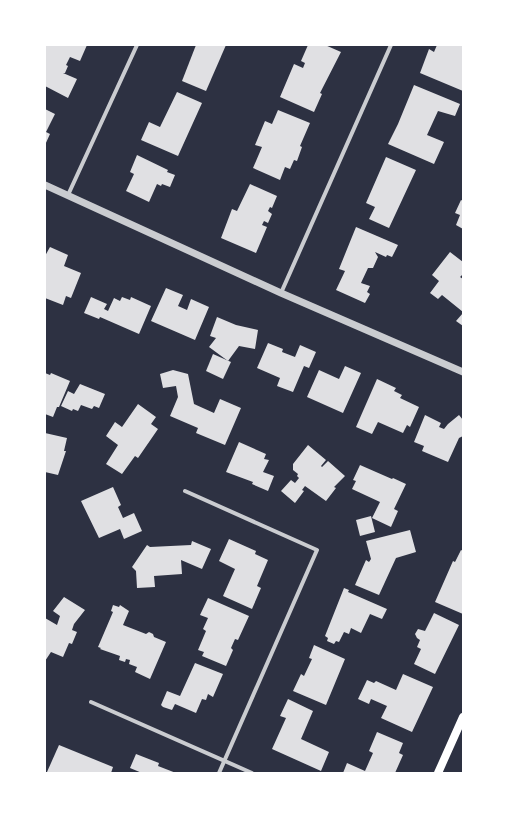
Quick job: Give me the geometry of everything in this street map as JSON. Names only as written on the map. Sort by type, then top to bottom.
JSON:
[{"type":"main road","points":[[438,773],[463,717]]},
{"type":"street","points":[[68,195],[137,45]]},
{"type":"street","points":[[281,293],[391,45]]},
{"type":"street","points":[[45,185],[281,293],[463,372]]},
{"type":"street","points":[[185,491],[317,550],[219,773]]},
{"type":"street","points":[[91,702],[252,773]]},
{"type":"building","points":[[45,45],[87,45],[80,61],[70,57],[66,65],[68,66],[65,73],[63,73],[77,79],[68,98],[45,86]]},
{"type":"building","points":[[196,45],[226,45],[206,91],[182,81]]},
{"type":"building","points":[[308,45],[325,45],[341,52],[320,93],[322,94],[314,112],[280,97],[294,64],[303,68],[305,63],[301,61]]},
{"type":"building","points":[[437,45],[463,45],[463,91],[420,73],[429,49],[434,52]]},
{"type":"building","points":[[414,85],[460,104],[455,116],[438,111],[427,135],[444,142],[434,164],[388,144]]},
{"type":"building","points":[[177,92],[202,103],[178,156],[141,140],[149,122],[160,127]]},
{"type":"building","points":[[45,109],[55,114],[46,132],[50,134],[45,145]]},
{"type":"building","points":[[278,110],[310,123],[300,146],[302,147],[297,161],[294,160],[290,169],[285,167],[280,180],[253,168],[262,147],[255,145],[265,121],[272,124]]},
{"type":"building","points":[[137,155],[175,175],[170,187],[157,184],[149,202],[126,191],[134,174],[130,172]]},
{"type":"building","points":[[386,157],[416,170],[389,228],[369,219],[375,207],[366,203]]},
{"type":"building","points":[[250,184],[277,196],[272,208],[270,207],[268,211],[272,214],[268,223],[264,221],[262,225],[267,227],[256,253],[221,238],[232,209],[237,211]]},
{"type":"building","points":[[461,200],[463,201],[463,229],[456,225],[460,215],[455,213]]},
{"type":"building","points":[[356,227],[398,245],[392,257],[387,255],[386,257],[375,252],[378,257],[373,268],[368,268],[361,283],[370,286],[367,292],[370,294],[365,303],[336,290],[345,271],[339,269]]},
{"type":"building","points":[[50,247],[68,255],[64,266],[81,273],[71,298],[66,296],[63,305],[45,298],[45,256]]},
{"type":"building","points":[[450,252],[463,262],[463,274],[460,277],[463,279],[463,312],[442,295],[438,299],[430,293],[439,281],[432,275]]},
{"type":"building","points":[[166,288],[183,295],[178,306],[187,310],[191,299],[209,307],[195,340],[151,321]]},
{"type":"building","points":[[91,297],[107,304],[104,309],[108,311],[114,298],[120,301],[122,297],[130,300],[131,297],[151,306],[139,334],[100,317],[99,319],[84,313]]},
{"type":"building","points":[[463,313],[463,326],[456,321]]},
{"type":"building","points":[[217,317],[236,325],[258,330],[255,349],[239,346],[228,361],[209,347],[216,338],[210,336]]},
{"type":"building","points":[[268,343],[283,349],[282,352],[295,357],[300,345],[316,352],[309,368],[304,366],[293,392],[277,386],[280,378],[257,368]]},
{"type":"building","points":[[213,354],[231,362],[223,379],[206,371]]},
{"type":"building","points":[[345,366],[361,373],[343,413],[307,397],[319,370],[339,379]]},
{"type":"building","points":[[173,370],[188,374],[194,404],[214,413],[220,399],[241,408],[225,445],[196,433],[198,428],[170,416],[178,397],[176,386],[163,388],[160,374]]},
{"type":"building","points":[[45,373],[50,375],[51,373],[70,381],[53,417],[45,414]]},
{"type":"building","points":[[377,379],[396,388],[394,391],[402,395],[400,398],[419,407],[410,427],[407,425],[403,433],[378,422],[372,434],[356,427]]},
{"type":"building","points":[[80,384],[105,394],[99,408],[94,406],[92,409],[81,405],[78,411],[73,409],[72,411],[61,406],[68,391],[74,394]]},
{"type":"building","points":[[138,404],[156,417],[151,424],[158,429],[138,458],[135,456],[122,474],[106,464],[118,445],[106,436],[115,422],[122,427]]},
{"type":"building","points":[[425,415],[441,423],[439,427],[444,429],[459,415],[463,420],[463,436],[459,438],[448,462],[422,451],[424,446],[414,442]]},
{"type":"building","points":[[45,433],[67,438],[64,451],[66,451],[58,475],[45,472]]},
{"type":"building","points":[[239,442],[266,454],[264,459],[269,460],[263,472],[274,476],[268,491],[252,484],[253,482],[226,472]]},
{"type":"building","points":[[308,445],[326,460],[321,466],[322,467],[328,461],[345,476],[334,487],[336,488],[326,501],[305,486],[302,490],[304,491],[295,503],[281,491],[291,480],[295,483],[299,478],[297,476],[298,474],[293,470],[293,464]]},
{"type":"building","points":[[360,465],[406,484],[394,509],[398,511],[391,527],[372,518],[380,502],[352,489],[356,481],[353,480]]},
{"type":"building","points":[[113,487],[121,505],[118,507],[123,518],[134,513],[142,531],[124,539],[120,529],[99,538],[81,501]]},
{"type":"building","points":[[371,516],[375,532],[360,536],[356,520]]},
{"type":"building","points":[[410,530],[416,552],[396,558],[379,595],[355,585],[366,560],[369,562],[371,559],[366,541]]},
{"type":"building","points":[[229,539],[256,551],[255,554],[268,560],[257,586],[261,588],[252,609],[223,596],[235,569],[219,561]]},
{"type":"building","points":[[192,541],[211,549],[202,569],[181,560],[182,574],[154,576],[155,587],[137,588],[136,571],[132,567],[147,545],[150,547],[191,545]]},
{"type":"building","points":[[461,550],[463,551],[463,614],[435,602],[453,561],[455,562]]},
{"type":"building","points":[[344,588],[349,590],[348,592],[387,609],[382,619],[370,614],[361,633],[351,628],[349,634],[344,632],[339,642],[336,641],[334,644],[327,641],[328,638],[325,636]]},
{"type":"building","points":[[64,597],[85,610],[74,624],[72,630],[77,632],[72,644],[69,643],[63,657],[51,652],[45,661],[45,618],[57,625],[60,616],[53,611]]},
{"type":"building","points":[[208,598],[249,616],[238,640],[235,639],[231,648],[233,650],[226,666],[202,656],[204,652],[198,650],[206,631],[203,629],[208,618],[200,615]]},
{"type":"building","points":[[113,605],[119,607],[120,605],[129,611],[123,625],[146,634],[149,632],[153,634],[154,637],[166,642],[150,679],[135,672],[137,667],[129,664],[130,660],[126,659],[125,662],[119,660],[120,656],[98,647],[113,612],[111,611]]},
{"type":"building","points":[[434,613],[459,625],[435,674],[414,664],[421,649],[417,647],[420,640],[415,634],[418,629],[425,631]]},
{"type":"building","points":[[314,645],[345,659],[326,705],[293,691],[301,674],[304,676],[312,659],[309,658]]},
{"type":"building","points":[[195,663],[223,674],[213,697],[208,694],[206,700],[202,699],[196,713],[175,704],[172,710],[163,707],[161,705],[167,691],[180,696]]},
{"type":"building","points":[[403,674],[433,687],[412,732],[381,718],[387,706],[371,699],[369,704],[358,699],[367,680],[374,683],[376,681],[396,690]]},
{"type":"building","points":[[288,699],[313,711],[301,739],[329,752],[321,771],[272,749],[286,718],[280,716]]},
{"type":"building","points":[[377,732],[403,743],[399,753],[403,755],[395,773],[343,773],[347,763],[365,771],[373,753],[369,751]]},
{"type":"building","points":[[59,745],[113,767],[111,773],[47,772]]},
{"type":"building","points":[[136,754],[159,763],[158,766],[176,773],[142,773],[130,768]]}]
